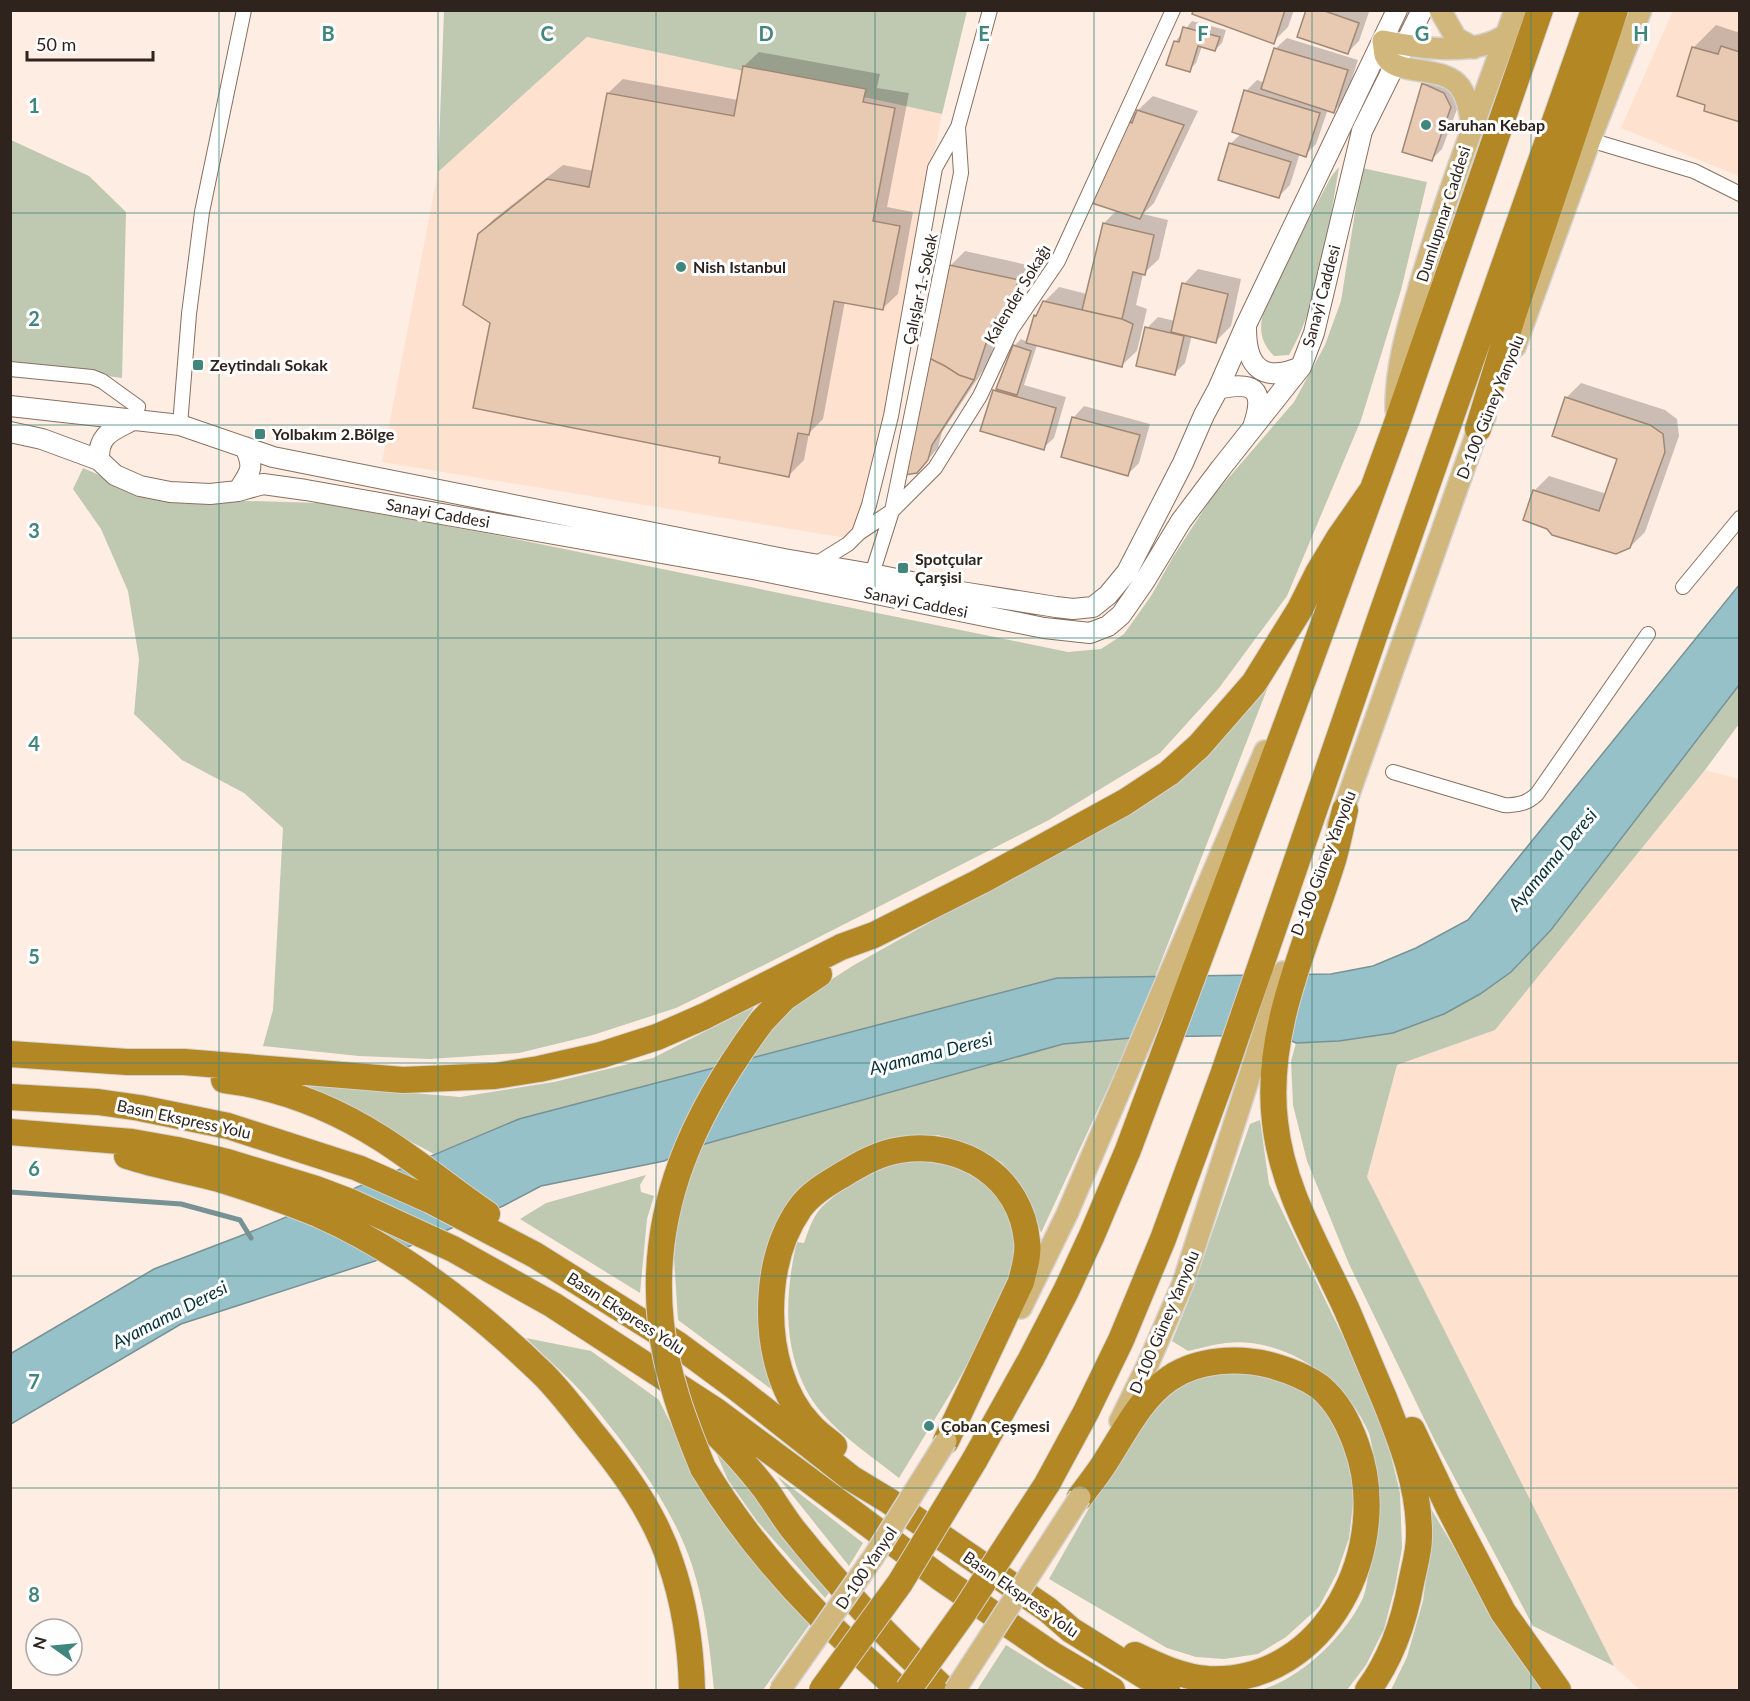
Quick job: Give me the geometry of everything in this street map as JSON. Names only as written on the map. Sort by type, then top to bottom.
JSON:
[{"type":"highway","points":[[822,1690],[900,1582],[974,1461],[1031,1359],[1111,1192],[1309,664],[1540,10]]},
{"type":"highway","points":[[908,1690],[964,1612],[1047,1484],[1121,1340],[1163,1239],[1226,1065],[1593,10]]},
{"type":"highway","points":[[1478,429],[1515,308],[1615,10]]},
{"type":"highway","points":[[10,1054],[127,1062],[184,1062],[403,1080],[495,1076],[539,1069],[601,1055],[657,1037],[841,947],[874,935],[981,881],[1125,802],[1176,766],[1199,746],[1254,683],[1295,618],[1339,538],[1371,492]]},
{"type":"highway","points":[[1345,810],[1333,858],[1302,952],[1279,1035],[1273,1082],[1275,1122],[1282,1163],[1297,1206],[1346,1309],[1407,1457],[1416,1496],[1419,1539],[1399,1632],[1381,1671],[1368,1690]]},
{"type":"highway","points":[[874,935],[784,998],[762,1021],[725,1074],[693,1133],[680,1164],[663,1229],[659,1256],[661,1325],[675,1390],[703,1468],[740,1523],[775,1567],[816,1612],[899,1690]]},
{"type":"highway","points":[[127,1062],[162,1072],[251,1084],[333,1112],[385,1141],[489,1223]]},
{"type":"highway","name":"Basın Ekspress Yolu","points":[[10,1097],[98,1102],[185,1116],[270,1138],[358,1168],[489,1223],[534,1255],[677,1344],[851,1478],[1048,1610],[1071,1630],[1167,1690]]},
{"type":"highway","name":"Basın Ekspress Yolu","points":[[10,1132],[91,1138],[177,1150],[227,1162],[316,1189],[353,1203],[453,1249],[542,1299],[716,1411],[942,1579],[1053,1654],[1112,1690]]},
{"type":"highway","points":[[91,1138],[119,1153],[220,1180],[334,1222],[392,1254],[457,1298],[544,1375],[608,1452],[636,1492],[654,1524],[670,1560],[681,1600],[692,1690]]},
{"type":"highway","points":[[889,1502],[856,1465],[809,1424],[795,1403],[783,1381],[777,1361],[771,1330],[771,1298],[782,1245],[789,1225],[801,1207],[819,1190],[850,1170],[875,1157],[898,1150],[938,1149],[978,1162],[1003,1182],[1020,1212],[1028,1243],[1027,1259],[1021,1281],[946,1442]]},
{"type":"highway","points":[[1346,1309],[1379,1361],[1448,1506],[1503,1612],[1558,1690]]},
{"type":"highway","points":[[617,1348],[660,1388],[717,1433],[765,1489],[792,1527],[872,1618],[945,1690]]},
{"type":"highway","points":[[1048,1610],[1072,1619],[1137,1656],[1177,1673],[1208,1679],[1251,1674],[1275,1665],[1297,1651],[1317,1635],[1336,1612],[1356,1571],[1363,1545],[1367,1511],[1365,1480],[1360,1455],[1343,1414],[1332,1400],[1307,1378],[1285,1369],[1259,1362],[1232,1360],[1190,1368],[1169,1378],[1145,1401],[1080,1497]]},
{"type":"main road","name":"Sanayi Caddesi","points":[[10,406],[180,425],[273,457],[961,592],[1073,609],[1093,607],[1108,595],[1127,572],[1183,463],[1246,325],[1397,10]]},
{"type":"main road","name":"Sanayi Caddesi","points":[[10,432],[42,439],[99,460],[115,475],[140,486],[170,492],[210,494],[238,492],[262,484],[361,498],[758,570],[1044,628],[1090,633],[1108,626],[1121,615],[1181,521],[1301,367],[1321,308],[1362,131],[1422,10]]},
{"type":"main road","points":[[1440,10],[1456,38],[1474,48]]},
{"type":"main road","name":"Dumlupınar Caddesi","points":[[1396,423],[1396,396],[1402,355],[1413,309],[1439,222],[1515,10]]},
{"type":"main road","name":"D-100 Güney Yanyolu","points":[[955,1690],[1080,1497],[1139,1383],[1184,1283],[1291,946],[1345,810],[1478,429],[1502,384],[1590,140],[1641,10]]},
{"type":"main road","points":[[1472,127],[1468,106],[1459,86],[1450,79],[1435,73],[1394,65],[1386,56],[1383,41],[1404,45],[1474,48],[1497,41],[1507,34]]},
{"type":"main road","points":[[1246,325],[1248,349],[1257,368],[1269,374],[1285,374],[1301,367]]},
{"type":"main road","points":[[1218,389],[1237,385],[1254,390],[1259,397],[1259,410],[1253,427]]},
{"type":"main road","points":[[99,460],[99,447],[106,434],[133,420]]},
{"type":"main road","points":[[238,492],[249,475],[251,461],[245,447]]},
{"type":"main road","points":[[361,498],[365,475]]},
{"type":"main road","name":"D-100 Yanyol","points":[[780,1690],[874,1556],[946,1442],[1006,1337],[1067,1214],[1267,745],[1309,664]]},
{"type":"street","points":[[180,425],[189,314],[202,212],[244,10]]},
{"type":"street","name":"Çalışlar 1. Sokak","points":[[872,574],[892,511],[961,173],[958,127],[990,10]]},
{"type":"street","name":"Kalender Sokağı","points":[[816,564],[892,511],[935,468],[980,396],[1011,330],[1058,261],[1173,10]]},
{"type":"street","points":[[859,533],[869,505],[891,416],[935,168],[958,127]]},
{"type":"street","points":[[1590,140],[1694,171],[1740,194]]},
{"type":"street","points":[[10,369],[92,377],[102,381],[138,406],[133,420]]},
{"type":"street","points":[[1683,587],[1740,518]]},
{"type":"street","points":[[1393,772],[1504,805],[1512,806],[1526,802],[1537,794],[1648,634]]},
{"type":"shaded area","points":[[1673,11],[1739,11],[1739,176],[1621,128]]},
{"type":"shaded area","points":[[587,37],[942,114],[859,540],[382,462],[438,172]]},
{"type":"shaded area","points":[[1705,770],[1739,779],[1739,1690],[1640,1690],[1614,1666],[1367,1177],[1397,1065],[1495,1030]]},
{"type":"green space","points":[[444,11],[967,11],[942,114],[587,37],[438,172]]},
{"type":"green space","points":[[11,140],[89,176],[126,212],[122,378],[11,363]]},
{"type":"green space","points":[[1339,167],[1322,264],[1309,311],[1289,355],[1274,356],[1264,341],[1261,326],[1270,293],[1331,177]]},
{"type":"green space","points":[[1362,168],[1427,182],[1401,290],[1361,420],[1287,596],[1219,688],[1160,753],[1049,820],[676,1008],[593,1035],[519,1053],[430,1059],[359,1056],[263,1046],[273,1010],[283,828],[244,793],[182,760],[134,714],[139,659],[128,591],[101,529],[73,489],[83,468],[136,491],[181,499],[319,503],[496,535],[1068,652],[1101,649],[1124,634],[1151,596],[1212,497],[1294,402],[1325,345],[1341,301]]},
{"type":"green space","points":[[1273,674],[1155,977],[1057,978],[747,1059],[766,1033],[798,1001],[854,965],[1175,785],[1228,733]]},
{"type":"green space","points":[[1739,685],[1739,724],[1705,770],[1495,1030],[1397,1065],[1367,1177],[1614,1666],[1533,1626],[1434,1439],[1349,1264],[1307,1161],[1293,1105],[1291,1061],[1296,1043],[1339,1041],[1444,1014],[1480,994],[1511,972],[1552,930]]},
{"type":"green space","points":[[755,1006],[713,1068],[519,1119],[434,1154],[308,1089],[307,1084],[460,1097],[554,1082],[653,1058]]},
{"type":"green space","points":[[1131,1038],[1041,1233],[1031,1203],[1015,1178],[1001,1162],[969,1146],[938,1135],[901,1136],[851,1155],[811,1183],[779,1218],[761,1273],[761,1335],[771,1389],[678,1320],[674,1258],[679,1204],[701,1145],[1063,1044]]},
{"type":"green space","points":[[1260,1120],[1269,1184],[1364,1380],[1385,1431],[1400,1493],[1402,1548],[1384,1629],[1366,1665],[1347,1690],[1260,1690],[1291,1676],[1320,1654],[1345,1627],[1363,1598],[1375,1543],[1378,1514],[1378,1484],[1369,1433],[1349,1400],[1336,1385],[1305,1362],[1288,1353],[1243,1342],[1219,1344],[1188,1351],[1172,1341],[1188,1302],[1250,1124]]},
{"type":"green space","points":[[931,1161],[963,1168],[1002,1193],[1021,1244],[1004,1298],[955,1386],[899,1478],[839,1430],[822,1413],[809,1394],[799,1374],[793,1353],[789,1331],[789,1286],[797,1242],[804,1243],[813,1220],[824,1205],[842,1190],[877,1171],[899,1162]]},
{"type":"green space","points":[[646,1175],[640,1185],[641,1192],[654,1196],[647,1219],[640,1293],[520,1219],[546,1203]]},
{"type":"green space","points":[[526,1338],[591,1351],[659,1400],[702,1487],[812,1621],[763,1690],[714,1690],[704,1611],[692,1565],[674,1523],[638,1464],[589,1400]]},
{"type":"green space","points":[[1222,1371],[1250,1371],[1307,1390],[1323,1406],[1338,1428],[1348,1458],[1354,1496],[1349,1538],[1337,1573],[1319,1607],[1286,1637],[1258,1654],[1224,1659],[1196,1657],[1167,1648],[1049,1579],[1133,1430],[1166,1394],[1191,1380]]},
{"type":"green space","points":[[714,1448],[831,1590],[825,1598],[757,1521],[728,1480]]},
{"type":"green space","points":[[777,1476],[863,1543],[849,1566]]},
{"type":"green space","points":[[1427,1502],[1509,1641],[1542,1690],[1391,1690],[1407,1657],[1423,1601],[1431,1541]]},
{"type":"green space","points":[[1006,1645],[1079,1690],[977,1690]]},
{"type":"water","name":"Ayamama Deresi","points":[[1739,585],[1739,685],[1551,930],[1511,972],[1480,994],[1444,1014],[1393,1033],[1339,1041],[1296,1043],[1279,1035],[1143,1037],[1063,1044],[701,1145],[664,1161],[541,1186],[503,1206],[375,1261],[181,1324],[11,1424],[10,1354],[154,1269],[248,1233],[519,1119],[1057,978],[1331,974],[1373,966],[1416,948],[1468,920]]},
{"type":"building","points":[[1193,10],[1285,10],[1274,44],[1192,14]]},
{"type":"building","points":[[1306,10],[1322,10],[1359,23],[1348,54],[1297,37]]},
{"type":"building","points":[[1183,27],[1220,37],[1215,51],[1198,46],[1190,72],[1166,65],[1174,41],[1179,42]]},
{"type":"building","points":[[1721,46],[1740,52],[1740,122],[1704,111],[1705,105],[1677,96],[1692,47],[1718,54]]},
{"type":"building","points":[[1274,48],[1348,70],[1334,113],[1261,89]]},
{"type":"building","name":"Nish Istanbul","points":[[743,66],[866,89],[863,102],[895,108],[873,221],[900,226],[883,310],[834,301],[809,435],[798,433],[789,477],[719,463],[720,457],[473,408],[490,323],[463,305],[478,234],[547,179],[589,187],[607,93],[734,116]]},
{"type":"building","points":[[1422,83],[1444,93],[1451,107],[1432,161],[1402,152]]},
{"type":"building","points":[[1244,90],[1320,113],[1306,157],[1232,132]]},
{"type":"building","points":[[1137,110],[1184,125],[1140,219],[1089,202],[1124,120],[1132,123]]},
{"type":"building","points":[[1229,143],[1291,162],[1279,198],[1218,180]]},
{"type":"building","points":[[1103,223],[1154,235],[1145,275],[1133,272],[1122,319],[1082,310]]},
{"type":"building","points":[[949,265],[1019,280],[1003,316],[994,319],[974,380],[959,375],[929,358]]},
{"type":"building","points":[[1182,283],[1228,294],[1216,343],[1171,332]]},
{"type":"building","points":[[1043,301],[1122,319],[1133,324],[1122,367],[1026,343],[1034,315],[1036,316]]},
{"type":"building","points":[[1145,327],[1184,336],[1175,375],[1136,366]]},
{"type":"building","points":[[1013,345],[1031,351],[1017,395],[996,389]]},
{"type":"building","points":[[929,358],[959,375],[974,380],[932,445],[928,460],[917,473],[904,475]]},
{"type":"building","points":[[993,390],[1056,408],[1044,450],[980,431]]},
{"type":"building","points":[[1565,397],[1650,425],[1663,434],[1665,452],[1630,548],[1616,554],[1552,535],[1547,529],[1523,520],[1533,490],[1599,511],[1617,459],[1552,436]]},
{"type":"building","points":[[1072,417],[1140,435],[1128,476],[1061,457]]},
{"type":"waterway","points":[[10,1192],[181,1204],[240,1220],[251,1238]]},
{"type":"place","name":"Saruhan Kebap","points":[[1426,125]]},
{"type":"place","name":"Nish Istanbul","points":[[681,267]]},
{"type":"place","name":"Zeytindalı Sokak","points":[[198,365]]},
{"type":"place","name":"Yolbakım 2.Bölge","points":[[260,434]]},
{"type":"place","name":"Spotçular Çarşisi","points":[[903,568]]},
{"type":"place","name":"Çoban Çeşmesi","points":[[929,1426]]}]
